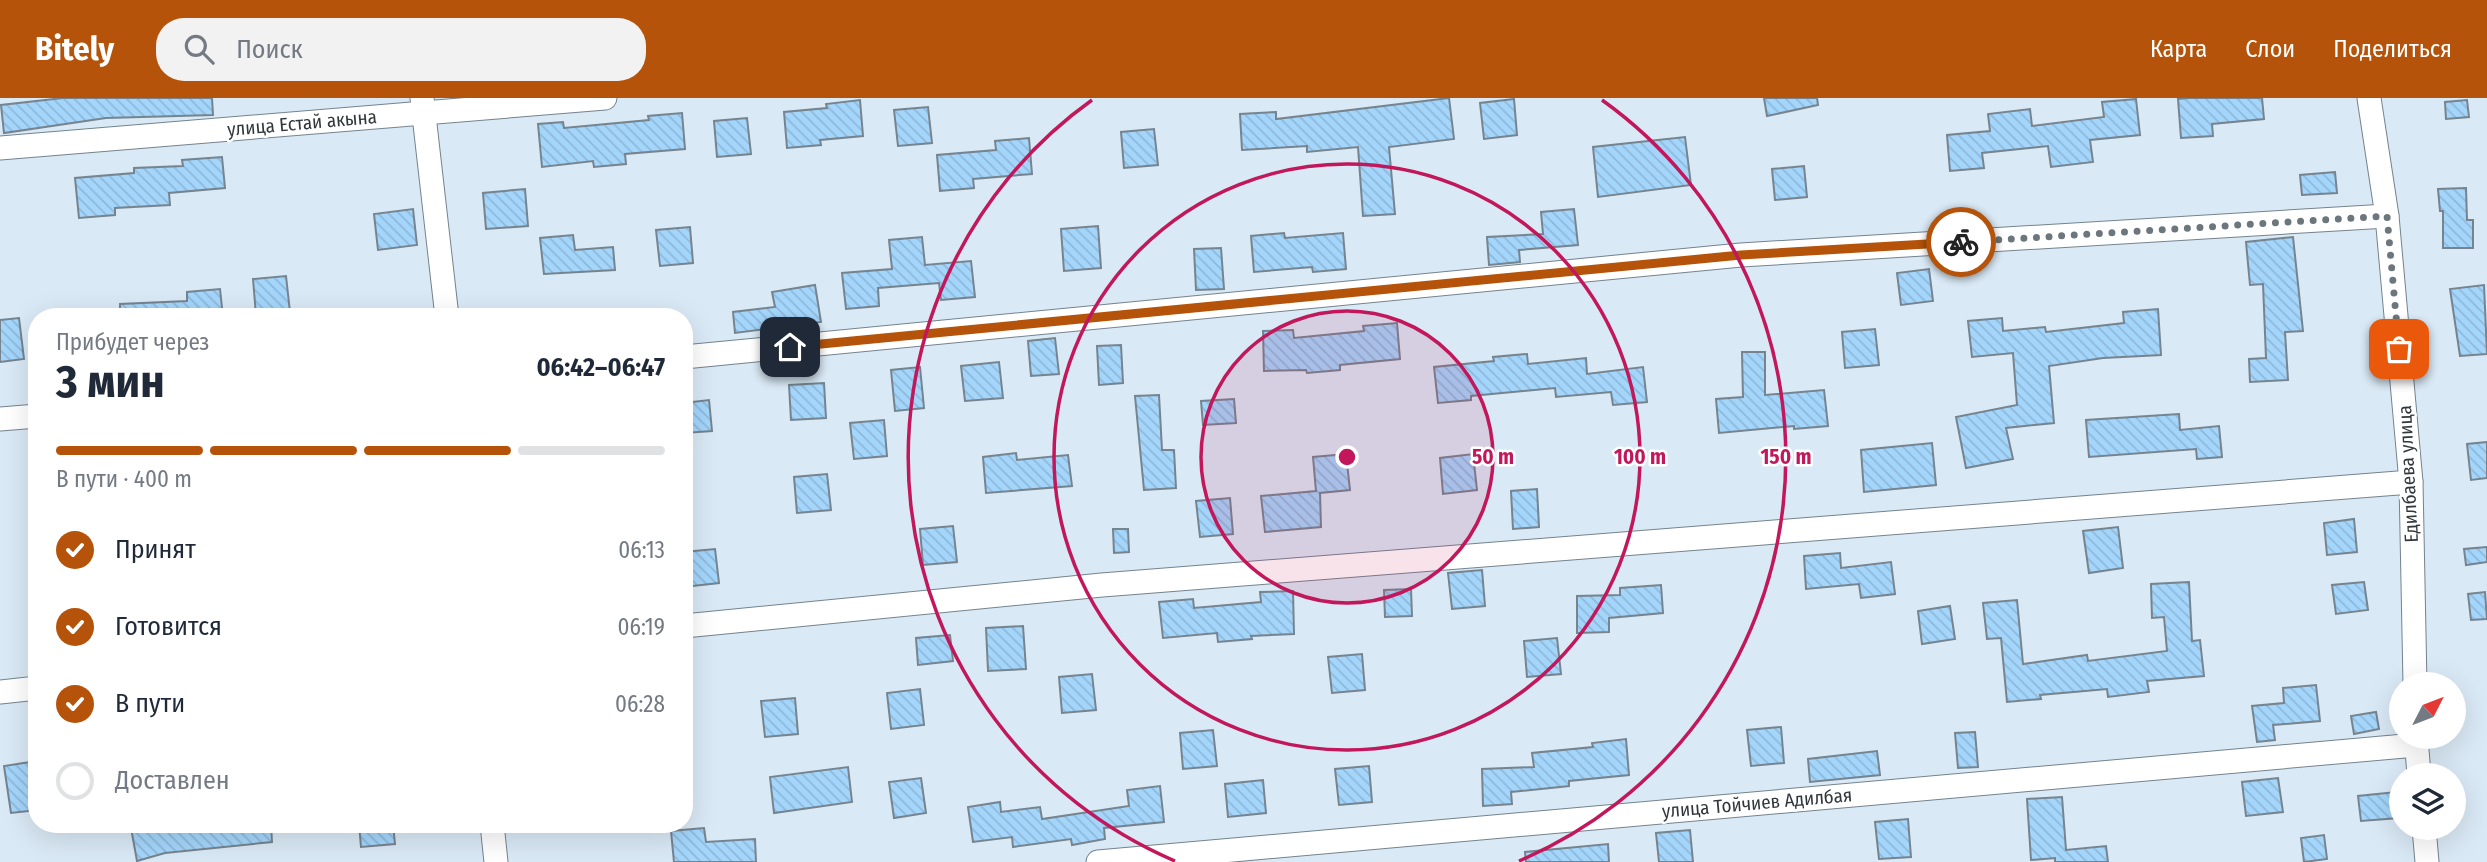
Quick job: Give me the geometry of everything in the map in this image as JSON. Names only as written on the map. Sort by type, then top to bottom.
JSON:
[{"type":"street","name":"улица Естай акына","points":[[0,148],[423,105],[605,98]]},
{"type":"street","name":"Едилбаева улица","points":[[2369,98],[2387,216],[2411,482],[2415,672]]},
{"type":"street","points":[[423,105],[446,308]]},
{"type":"street","points":[[693,356],[1741,255],[2387,216]]},
{"type":"street","points":[[0,419],[28,417]]},
{"type":"street","points":[[693,625],[1116,583],[2411,482]]},
{"type":"street","points":[[0,692],[28,689]]},
{"type":"street","name":"улица Тойчиев Адилбая","points":[[1098,862],[2389,743]]},
{"type":"street","points":[[493,833],[496,862]]},
{"type":"street","points":[[2425,840],[2427,862]]},
{"type":"building","points":[[63,98],[212,98],[213,115],[106,118],[4,133],[1,105]]},
{"type":"building","points":[[1449,98],[1454,139],[1389,147],[1395,214],[1363,216],[1358,147],[1307,152],[1307,146],[1242,150],[1240,114],[1276,112],[1276,119]]},
{"type":"building","points":[[1764,98],[1817,98],[1818,105],[1767,116]]},
{"type":"building","points":[[2262,98],[2264,119],[2212,124],[2213,136],[2181,138],[2178,99]]},
{"type":"building","points":[[1514,99],[1517,135],[1484,139],[1480,103]]},
{"type":"building","points":[[2136,99],[2140,135],[2090,140],[2093,162],[2051,167],[2048,146],[1982,153],[1984,168],[1950,171],[1947,135],[1990,131],[1988,114],[2030,109],[2032,126],[2104,117],[2102,102]]},
{"type":"building","points":[[860,100],[863,136],[820,140],[821,145],[787,148],[784,112],[827,108],[826,104]]},
{"type":"building","points":[[2467,100],[2469,117],[2446,119],[2445,102]]},
{"type":"building","points":[[928,107],[932,143],[898,146],[894,110]]},
{"type":"building","points":[[682,113],[685,149],[625,154],[626,164],[594,167],[593,161],[542,167],[538,124],[563,122],[564,128],[649,120],[648,116]]},
{"type":"building","points":[[747,118],[751,154],[717,157],[714,121]]},
{"type":"building","points":[[1154,129],[1158,165],[1124,168],[1121,132]]},
{"type":"building","points":[[1685,137],[1691,185],[1598,197],[1593,147]]},
{"type":"building","points":[[1029,138],[1032,174],[973,179],[974,188],[940,191],[937,155],[996,150],[995,141]]},
{"type":"building","points":[[222,157],[225,188],[169,193],[170,205],[115,208],[115,215],[79,218],[75,178],[134,173],[134,168],[183,166],[182,160]]},
{"type":"building","points":[[1804,166],[1807,197],[1775,200],[1772,169]]},
{"type":"building","points":[[2335,172],[2337,193],[2302,195],[2300,175]]},
{"type":"building","points":[[2466,188],[2467,220],[2473,220],[2473,248],[2443,248],[2443,211],[2440,211],[2438,189]]},
{"type":"building","points":[[525,189],[528,226],[486,229],[483,193]]},
{"type":"building","points":[[413,209],[417,245],[378,250],[374,214]]},
{"type":"building","points":[[1574,209],[1578,245],[1519,250],[1520,262],[1489,265],[1487,237],[1543,234],[1541,212]]},
{"type":"building","points":[[1098,226],[1101,268],[1064,271],[1061,229]]},
{"type":"building","points":[[690,227],[693,263],[660,266],[656,230]]},
{"type":"building","points":[[1284,233],[1285,238],[1343,233],[1346,269],[1313,272],[1312,267],[1254,272],[1251,236]]},
{"type":"building","points":[[573,235],[575,250],[613,247],[615,270],[544,274],[540,238]]},
{"type":"building","points":[[922,237],[925,265],[971,261],[975,297],[941,300],[939,283],[878,288],[879,306],[846,309],[842,273],[892,269],[889,240]]},
{"type":"building","points":[[2293,237],[2303,331],[2285,332],[2288,380],[2250,382],[2249,359],[2266,358],[2263,284],[2250,285],[2246,242]]},
{"type":"building","points":[[1221,248],[1224,289],[1196,290],[1194,249]]},
{"type":"building","points":[[1929,269],[1933,301],[1901,305],[1897,273]]},
{"type":"building","points":[[286,276],[290,308],[255,308],[253,279]]},
{"type":"building","points":[[815,285],[821,322],[735,333],[733,312],[775,307],[772,292]]},
{"type":"building","points":[[2484,285],[2487,354],[2460,356],[2450,289]]},
{"type":"building","points":[[220,289],[222,308],[120,308],[120,304],[187,301],[187,292]]},
{"type":"building","points":[[2158,309],[2161,355],[2103,358],[2049,366],[2054,423],[2006,428],[2013,459],[1966,468],[1956,417],[2017,405],[2013,353],[1972,357],[1968,321],[2002,318],[2003,331],[2045,327],[2046,332],[2124,323],[2123,312]]},
{"type":"building","points":[[19,318],[24,359],[0,362],[0,320]]},
{"type":"building","points":[[1397,323],[1400,359],[1340,365],[1340,370],[1307,373],[1306,370],[1264,371],[1263,331],[1293,330],[1294,338],[1364,331],[1363,326]]},
{"type":"building","points":[[1875,329],[1879,365],[1845,368],[1842,332]]},
{"type":"building","points":[[1055,338],[1059,374],[1031,376],[1028,341]]},
{"type":"building","points":[[1121,345],[1123,383],[1099,385],[1097,346]]},
{"type":"building","points":[[1742,352],[1765,352],[1765,395],[1824,390],[1828,426],[1794,429],[1794,426],[1719,433],[1716,399],[1743,397]]},
{"type":"building","points":[[1527,354],[1528,364],[1586,358],[1587,374],[1643,367],[1647,402],[1613,405],[1611,392],[1556,397],[1555,388],[1471,396],[1471,400],[1438,403],[1434,367],[1494,361],[1493,357]]},
{"type":"building","points":[[999,362],[1003,398],[965,401],[961,366]]},
{"type":"building","points":[[920,367],[924,408],[895,411],[891,370]]},
{"type":"building","points":[[824,383],[826,418],[791,420],[789,385]]},
{"type":"building","points":[[1159,395],[1162,450],[1174,450],[1176,488],[1144,490],[1135,396]]},
{"type":"building","points":[[1234,399],[1236,423],[1203,425],[1201,401]]},
{"type":"building","points":[[709,400],[712,431],[693,432],[693,402]]},
{"type":"building","points":[[2179,414],[2180,430],[2219,426],[2222,457],[2197,459],[2196,449],[2089,457],[2086,420]]},
{"type":"building","points":[[884,420],[887,456],[854,459],[850,423]]},
{"type":"building","points":[[2487,442],[2487,478],[2471,480],[2467,444]]},
{"type":"building","points":[[1932,443],[1936,485],[1864,492],[1861,450]]},
{"type":"building","points":[[1016,453],[1017,460],[1068,455],[1072,486],[986,493],[983,457]]},
{"type":"building","points":[[1346,454],[1350,490],[1320,493],[1321,527],[1265,532],[1261,496],[1316,491],[1313,457]]},
{"type":"building","points":[[1473,454],[1477,490],[1443,494],[1440,458]]},
{"type":"building","points":[[827,474],[831,510],[797,513],[794,477]]},
{"type":"building","points":[[1537,489],[1539,527],[1513,529],[1511,491]]},
{"type":"building","points":[[1230,498],[1233,534],[1200,537],[1196,501]]},
{"type":"building","points":[[2354,519],[2357,552],[2327,555],[2324,523]]},
{"type":"building","points":[[953,526],[957,562],[923,565],[920,529]]},
{"type":"building","points":[[2118,527],[2123,568],[2089,573],[2083,531]]},
{"type":"building","points":[[1113,529],[1128,529],[1129,552],[1114,553]]},
{"type":"building","points":[[2487,547],[2487,562],[2466,565],[2464,549]]},
{"type":"building","points":[[715,549],[719,583],[693,586],[693,551]]},
{"type":"building","points":[[1840,553],[1841,568],[1891,562],[1895,594],[1861,598],[1859,584],[1806,589],[1804,556]]},
{"type":"building","points":[[1482,570],[1485,606],[1452,609],[1448,573]]},
{"type":"building","points":[[2189,582],[2192,641],[2200,640],[2204,676],[2147,681],[2149,692],[2108,697],[2107,689],[2040,695],[2041,699],[2007,702],[2001,638],[1987,639],[1983,603],[2017,600],[2023,664],[2087,655],[2088,661],[2167,651],[2164,617],[2152,618],[2151,584]]},
{"type":"building","points":[[2364,582],[2368,610],[2336,614],[2332,585]]},
{"type":"building","points":[[1661,585],[1663,613],[1609,618],[1609,632],[1577,633],[1577,596],[1620,595],[1620,588]]},
{"type":"building","points":[[1411,589],[1412,616],[1385,617],[1384,590]]},
{"type":"building","points":[[1293,591],[1294,634],[1251,636],[1252,639],[1218,642],[1217,633],[1163,638],[1159,602],[1193,599],[1194,608],[1261,602],[1260,592]]},
{"type":"building","points":[[2485,592],[2487,619],[2471,620],[2468,594]]},
{"type":"building","points":[[1950,606],[1955,639],[1922,644],[1918,611]]},
{"type":"building","points":[[1023,626],[1026,669],[988,671],[986,628]]},
{"type":"building","points":[[950,635],[953,661],[918,665],[916,638]]},
{"type":"building","points":[[1557,638],[1561,674],[1527,677],[1524,641]]},
{"type":"building","points":[[1362,654],[1365,690],[1332,693],[1328,657]]},
{"type":"building","points":[[1092,674],[1096,710],[1062,713],[1059,677]]},
{"type":"building","points":[[2316,685],[2320,721],[2273,725],[2275,740],[2257,742],[2252,706],[2284,703],[2283,688]]},
{"type":"building","points":[[920,689],[924,725],[891,729],[887,693]]},
{"type":"building","points":[[795,698],[798,734],[765,737],[761,701]]},
{"type":"building","points":[[2376,712],[2379,729],[2354,734],[2351,716]]},
{"type":"building","points":[[1781,727],[1784,763],[1751,766],[1747,730]]},
{"type":"building","points":[[1213,730],[1217,766],[1183,769],[1180,733]]},
{"type":"building","points":[[1975,732],[1978,767],[1958,768],[1955,733]]},
{"type":"building","points":[[1626,739],[1629,775],[1569,781],[1569,786],[1511,792],[1512,804],[1483,806],[1482,769],[1534,767],[1532,753],[1593,747],[1592,743]]},
{"type":"building","points":[[1877,751],[1880,775],[1810,782],[1808,759]]},
{"type":"building","points":[[28,762],[28,811],[11,813],[4,766]]},
{"type":"building","points":[[1369,766],[1372,802],[1339,805],[1335,769]]},
{"type":"building","points":[[848,767],[852,802],[774,813],[770,777]]},
{"type":"building","points":[[921,778],[926,813],[894,818],[889,782]]},
{"type":"building","points":[[2278,778],[2283,812],[2246,816],[2242,782]]},
{"type":"building","points":[[1263,780],[1266,813],[1228,817],[1225,784]]},
{"type":"building","points":[[1160,786],[1164,822],[1104,828],[1105,839],[1072,845],[1071,839],[1013,847],[1012,837],[973,842],[968,807],[1000,802],[1001,812],[1040,807],[1042,819],[1129,806],[1127,790]]},
{"type":"building","points":[[2389,793],[2389,819],[2361,821],[2358,796]]},
{"type":"building","points":[[2062,797],[2066,850],[2106,846],[2108,862],[2055,862],[2055,858],[2031,860],[2027,799]]},
{"type":"building","points":[[1908,819],[1911,857],[1879,859],[1875,822]]},
{"type":"building","points":[[704,828],[706,842],[755,839],[756,862],[674,862],[671,833],[693,833],[693,829]]},
{"type":"building","points":[[1690,830],[1693,862],[1659,862],[1656,833]]},
{"type":"building","points":[[132,833],[272,833],[272,842],[165,853],[137,861]]},
{"type":"building","points":[[360,833],[394,833],[395,844],[361,847]]},
{"type":"building","points":[[2324,835],[2327,859],[2304,862],[2301,838]]},
{"type":"building","points":[[1608,844],[1609,862],[1526,862],[1525,852]]},
{"type":"way so far","points":[[1961,242],[2387,216],[2399,349]]},
{"type":"route","points":[[790,347],[1741,255],[1961,242]]}]
